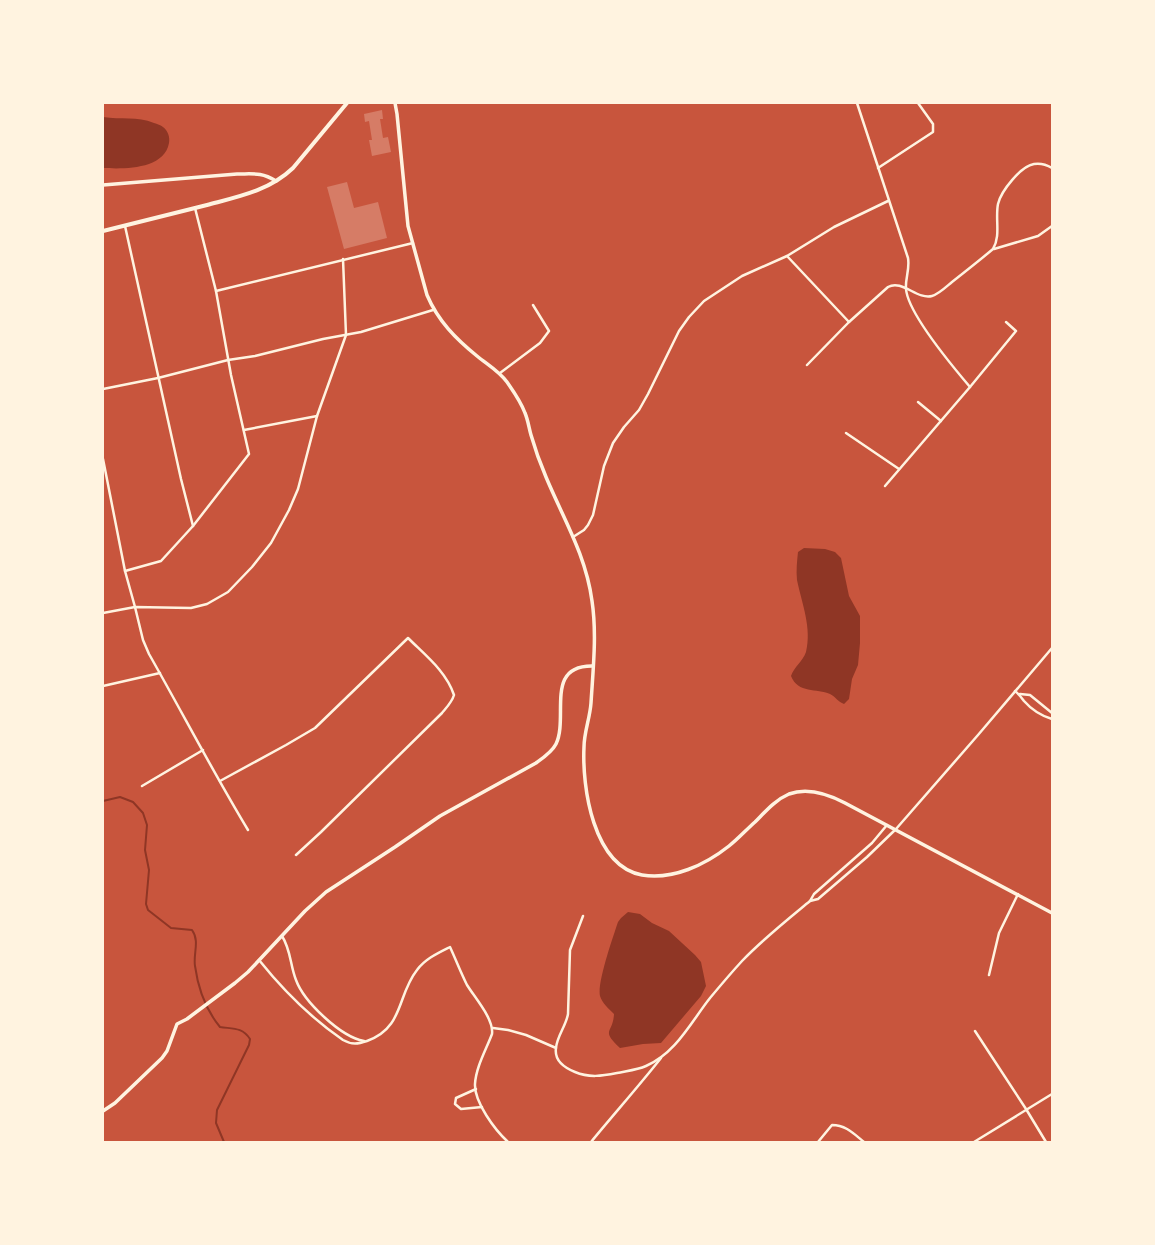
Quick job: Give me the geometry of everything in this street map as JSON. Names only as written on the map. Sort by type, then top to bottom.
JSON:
[{"type":"main road","points":[[103,231],[244,195],[265,188],[285,176],[300,161],[347,103]]},
{"type":"street","points":[[395,103],[408,226],[427,295],[433,310],[460,342],[500,373],[513,391],[525,413],[540,463],[583,558],[588,576],[592,602],[594,632],[591,706],[584,745],[584,769],[589,806],[595,826],[608,852],[618,862],[630,870],[642,875],[678,873],[696,866],[730,845],[772,805],[784,797],[796,792],[808,791],[826,795],[845,803],[1052,913]]},
{"type":"street","points":[[857,103],[909,264],[906,289],[915,313],[928,333],[970,387]]},
{"type":"street","points":[[878,168],[933,132],[933,124],[918,103]]},
{"type":"street","points":[[993,249],[997,240],[998,204],[1008,187],[1019,173],[1030,165],[1039,164],[1052,168]]},
{"type":"street","points":[[103,185],[251,174],[266,175],[276,181]]},
{"type":"street","points":[[573,537],[581,534],[593,515],[604,466],[613,443],[624,427],[639,410],[679,332],[689,317],[704,301],[742,276],[787,256],[834,227],[888,201]]},
{"type":"street","points":[[125,570],[161,561],[193,526],[249,454],[228,360],[216,291],[195,208]]},
{"type":"street","points":[[125,225],[158,378],[193,526]]},
{"type":"street","points":[[807,365],[849,322],[890,285],[896,285],[930,297],[937,294],[993,249],[1038,236],[1052,226]]},
{"type":"street","points":[[216,291],[412,243]]},
{"type":"street","points":[[787,256],[849,322]]},
{"type":"street","points":[[103,613],[135,607],[197,608],[228,592],[271,543],[289,510],[298,489],[317,416],[346,335],[343,259]]},
{"type":"street","points":[[500,373],[540,343],[549,330],[534,305]]},
{"type":"street","points":[[103,388],[158,378],[228,360],[254,356],[361,332],[433,310]]},
{"type":"street","points":[[885,486],[1016,331],[1006,322]]},
{"type":"street","points":[[918,402],[941,421]]},
{"type":"street","points":[[244,430],[317,416]]},
{"type":"street","points":[[846,433],[899,469]]},
{"type":"street","points":[[103,459],[125,570],[148,654],[248,830]]},
{"type":"street","points":[[220,781],[315,728],[408,638],[437,667],[450,685],[454,695],[450,704],[296,855]]},
{"type":"street","points":[[810,901],[818,899],[896,829],[1052,648]]},
{"type":"street","points":[[103,1111],[115,1103],[162,1058],[167,1051],[177,1024],[187,1019],[248,972],[305,911],[326,892],[395,848],[440,816],[536,764],[545,756],[556,745],[560,729],[560,697],[564,680],[572,670],[583,666],[593,666]]},
{"type":"street","points":[[103,686],[160,673]]},
{"type":"street","points":[[1015,691],[1035,711],[1052,719]]},
{"type":"street","points":[[1019,694],[1030,696],[1052,713]]},
{"type":"street","points":[[142,786],[203,750]]},
{"type":"street","points":[[591,1142],[614,1113],[640,1085],[662,1056],[680,1038],[710,998],[742,961],[775,929],[810,901],[814,894],[872,843],[887,825]]},
{"type":"street","points":[[990,975],[999,933],[1018,894]]},
{"type":"street","points":[[583,916],[570,950],[568,1014],[556,1048],[558,1060],[564,1066],[576,1073],[588,1076],[604,1075],[640,1068],[651,1064],[662,1056]]},
{"type":"street","points":[[282,936],[290,951],[296,980],[304,996],[346,1034],[358,1040],[366,1041]]},
{"type":"street","points":[[259,960],[290,995],[334,1033],[352,1044],[374,1038],[383,1032],[398,1014],[410,980],[421,965],[431,957],[450,947],[467,984],[492,1028],[492,1034],[475,1084],[482,1106],[492,1126],[508,1142]]},
{"type":"street","points":[[492,1028],[508,1030],[526,1035],[556,1048]]},
{"type":"street","points":[[975,1031],[1046,1142]]},
{"type":"street","points":[[476,1089],[456,1098],[455,1104],[461,1109],[482,1106]]},
{"type":"street","points":[[974,1142],[1052,1094]]},
{"type":"street","points":[[818,1142],[832,1125],[847,1128],[864,1142]]},
{"type":"shaded area","points":[[103,117],[148,121],[161,126],[166,130],[169,136],[169,143],[166,152],[151,163],[142,166],[131,168],[103,168]]},
{"type":"shaded area","points":[[804,548],[825,549],[835,552],[841,558],[849,596],[860,616],[858,665],[852,679],[849,699],[844,704],[825,692],[808,690],[798,686],[791,676],[805,655],[808,643],[806,616],[797,580],[798,552]]},
{"type":"shaded area","points":[[628,912],[640,914],[652,923],[669,931],[695,955],[701,962],[706,986],[701,996],[661,1043],[620,1048],[610,1037],[609,1031],[614,1014],[602,1001],[600,990],[606,960],[618,922]]},
{"type":"building","points":[[382,110],[383,119],[380,119],[383,138],[388,137],[391,152],[372,156],[369,140],[372,140],[369,121],[365,122],[364,114]]},
{"type":"building","points":[[347,182],[354,208],[378,202],[387,238],[344,249],[327,187]]},
{"type":"waterway","points":[[103,801],[120,797],[133,802],[143,813],[147,825],[145,850],[149,870],[146,904],[148,910],[171,928],[192,930],[196,939],[196,974],[207,1006],[220,1027],[240,1030],[250,1039],[249,1045],[217,1110],[216,1123],[224,1142]]}]
